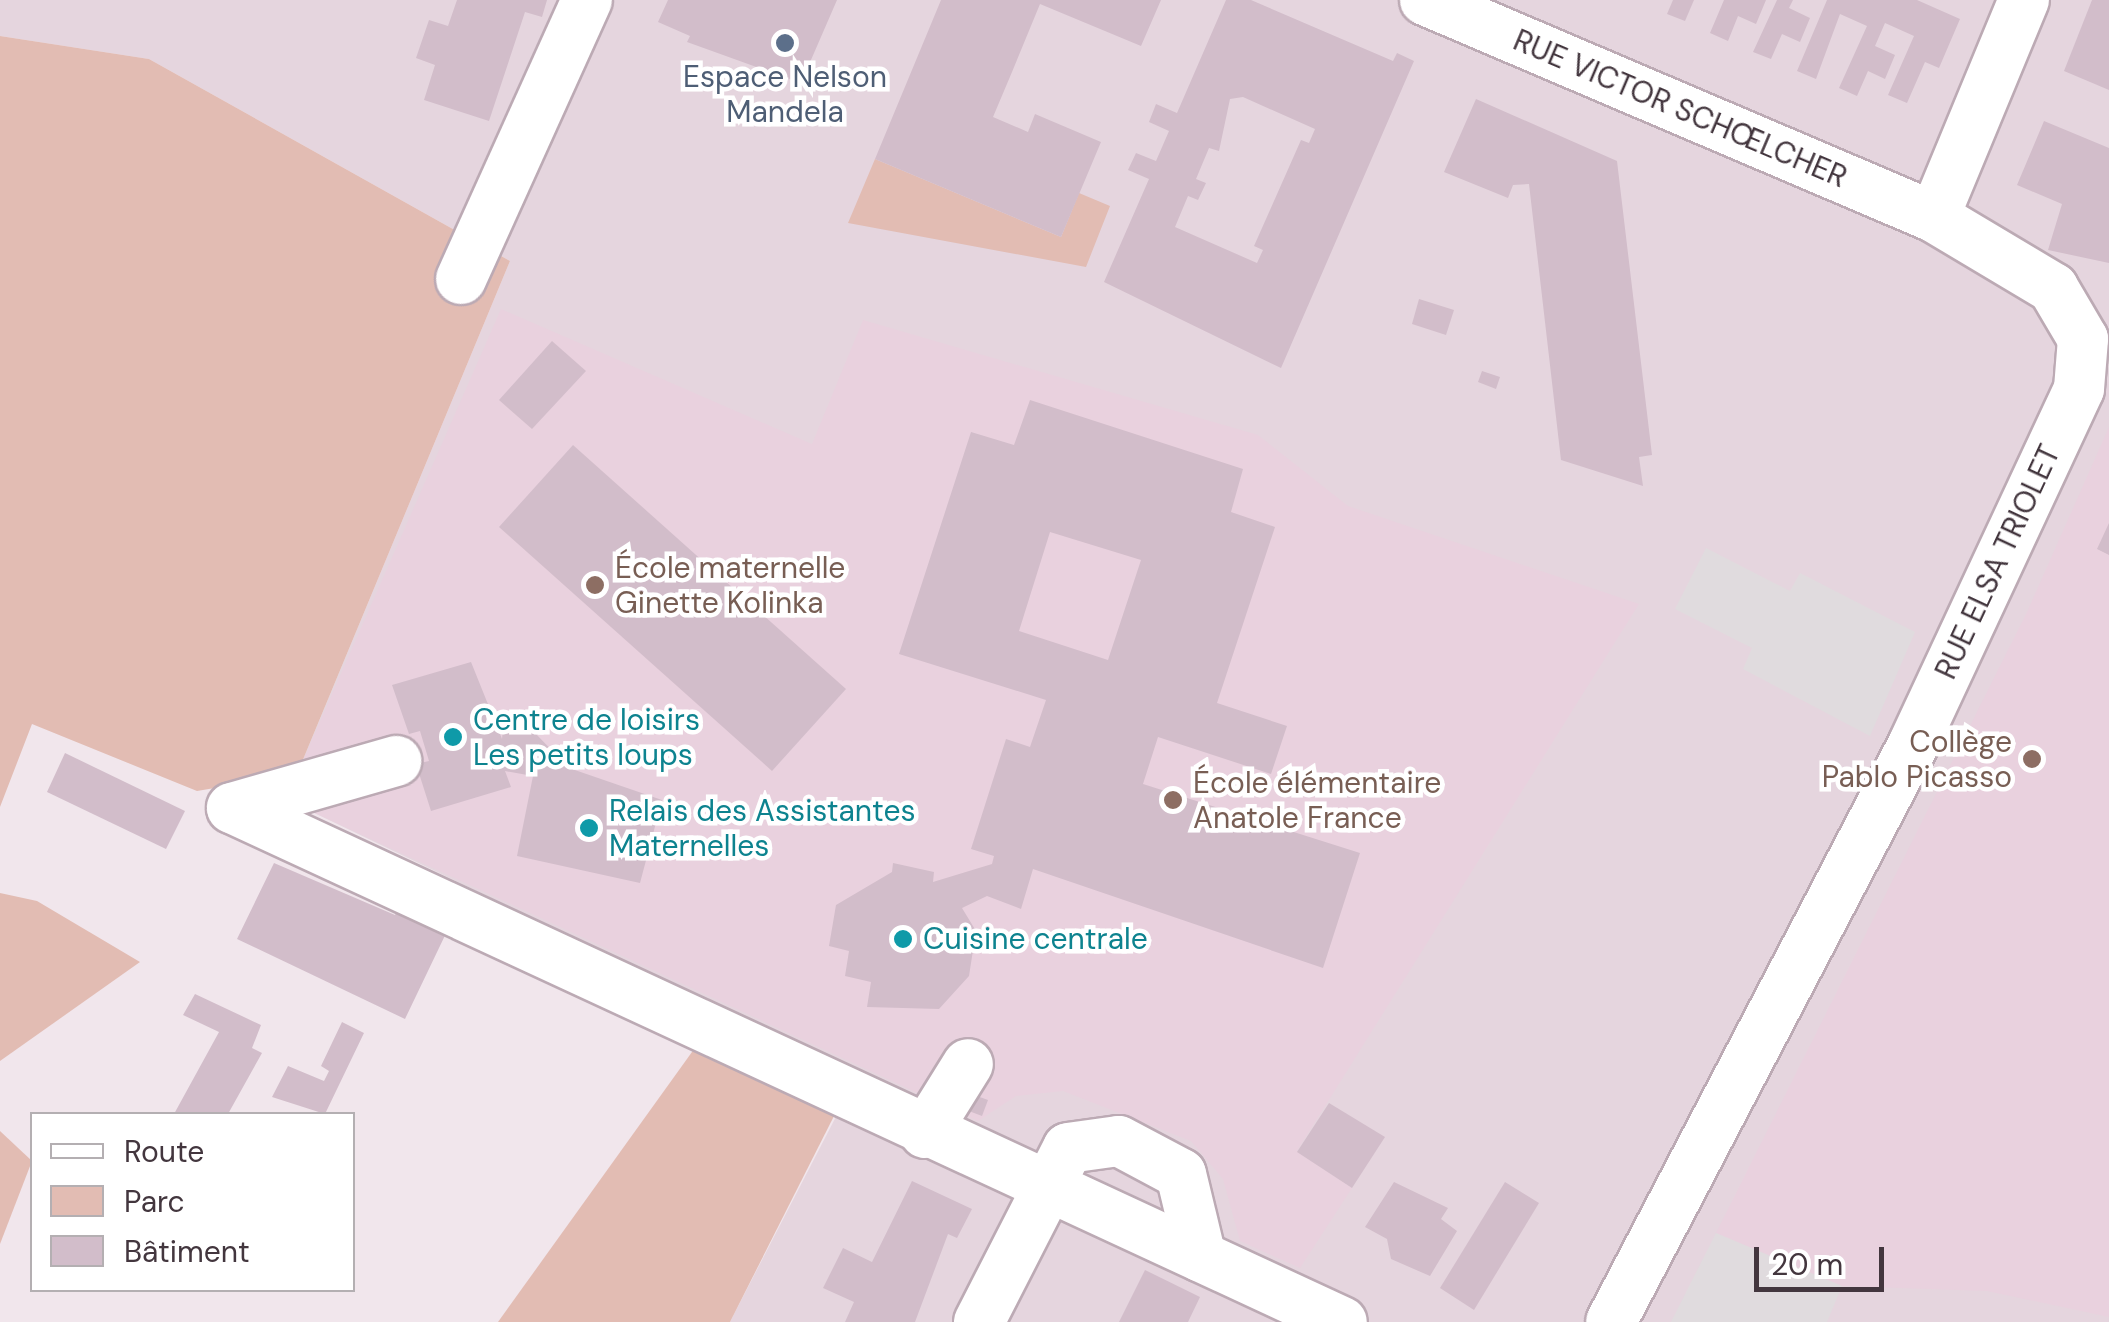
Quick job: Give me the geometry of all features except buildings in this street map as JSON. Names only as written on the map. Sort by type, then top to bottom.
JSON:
[{"type":"street","points":[[462,279],[586,0]]},
{"type":"street","name":"RUE VICTOR SCHŒLCHER","points":[[1425,0],[1934,217]]},
{"type":"street","points":[[1934,217],[2024,0]]},
{"type":"street","name":"RUE ELSA TRIOLET","points":[[1610,1322],[1913,692],[2079,390],[2083,339],[2054,288],[1934,217]]},
{"type":"street","points":[[396,761],[232,808],[457,905],[925,1133],[1342,1322]]},
{"type":"street","points":[[925,1133],[968,1064]]},
{"type":"street","points":[[978,1322],[1041,1184],[1068,1148],[1119,1141],[1181,1174],[1201,1257]]},
{"type":"shaded area","points":[[0,0],[2109,0],[2109,1322],[730,1322],[858,1074],[304,808],[297,774],[510,261],[149,59],[0,36]]},
{"type":"shaded area","name":"École élémentaire Anatole France","points":[[501,309],[812,444],[863,320],[1258,435],[1348,506],[1639,604],[1297,1151],[1352,1188],[1300,1268],[1240,1241],[1223,1179],[1191,1141],[1063,1091],[1016,1096],[978,1121],[304,808],[297,774]]},
{"type":"shaded area","name":"Collège Pablo Picasso","points":[[2109,427],[2109,1317],[1987,1291],[1842,1286],[1716,1233],[2027,612]]},
{"type":"shaded area","points":[[1706,548],[1790,591],[1800,573],[1915,632],[1870,736],[1743,669],[1752,648],[1675,609]]},
{"type":"shaded area","points":[[1716,1233],[1842,1286],[1827,1322],[1671,1322]]},
{"type":"green space","points":[[0,36],[149,59],[510,261],[297,774],[197,791],[32,724],[0,807]]},
{"type":"green space","points":[[875,159],[1061,237],[1079,193],[1110,206],[1086,267],[848,223]]},
{"type":"green space","points":[[0,893],[37,901],[140,962],[0,1061]]},
{"type":"green space","points":[[697,1045],[834,1116],[730,1322],[498,1322]]},
{"type":"green space","points":[[0,1131],[30,1159],[30,1166],[0,1244]]},
{"type":"place","name":"Espace Nelson Mandela","points":[[785,43]]},
{"type":"place","name":"École maternelle Ginette Kolinka","points":[[595,585]]},
{"type":"place","name":"Centre de loisirs Les petits loups","points":[[453,737]]},
{"type":"place","name":"Collège Pablo Picasso","points":[[2032,759]]},
{"type":"place","name":"École élémentaire Anatole France","points":[[1173,800]]},
{"type":"place","name":"Relais des Assistantes Maternelles","points":[[589,828]]},
{"type":"place","name":"Cuisine centrale","points":[[903,939]]}]
